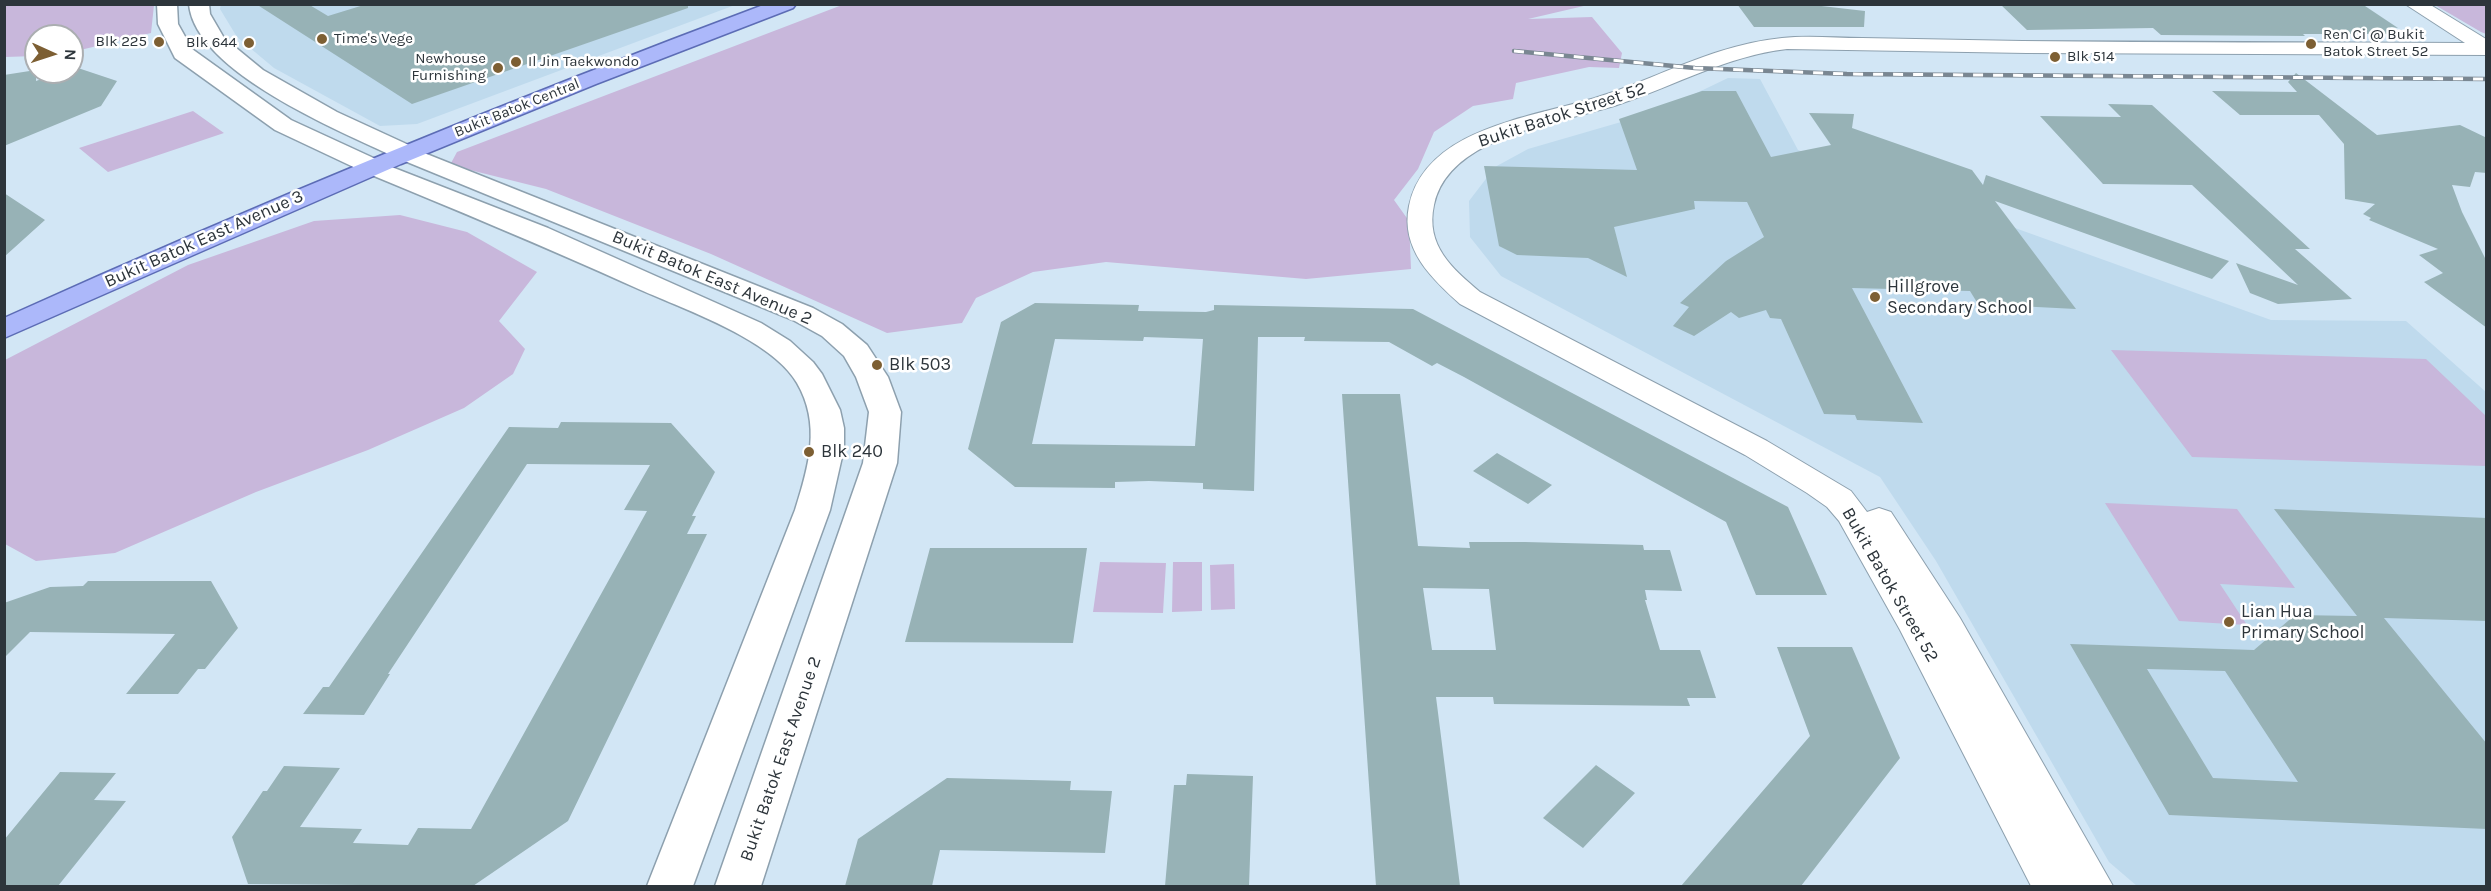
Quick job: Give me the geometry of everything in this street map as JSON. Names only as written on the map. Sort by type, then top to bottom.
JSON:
[{"type":"main road","name":"Bukit Batok Central","points":[[378,155],[510,92],[749,4]]},
{"type":"main road","name":"Bukit Batok Central","points":[[378,155],[786,4]]},
{"type":"main road","name":"Bukit Batok East Avenue 3","points":[[4,306],[378,155]]},
{"type":"main road","name":"Bukit Batok East Avenue 3","points":[[4,329],[378,155]]},
{"type":"street","points":[[167,4],[168,24],[183,53],[283,125],[378,155]]},
{"type":"street","points":[[198,4],[200,14],[215,42],[255,75],[378,155]]},
{"type":"street","points":[[2414,4],[2487,48]]},
{"type":"street","name":"Bukit Batok Street 52","points":[[2053,886],[1918,629],[1852,514],[1839,499],[1756,448],[1470,297],[1437,268],[1423,242],[1418,213],[1425,189],[1445,162],[1477,141],[1524,125],[1580,111],[1657,84],[1743,48],[1760,45],[1787,43],[2027,47],[2487,48]]},
{"type":"street","name":"Bukit Batok Street 52","points":[[2091,886],[1947,628],[1875,513],[1859,495],[1834,476],[1768,439],[1484,291],[1454,265],[1442,241],[1436,214],[1441,192],[1460,167],[1490,147],[1535,131],[1590,117],[1668,90],[1768,50],[1792,48],[2032,52],[2487,54]]},
{"type":"street","name":"Bukit Batok East Avenue 2","points":[[378,155],[538,234],[751,329],[780,345],[803,366],[817,393],[828,429],[821,483],[810,519],[670,886]]},
{"type":"street","name":"Bukit Batok East Avenue 2","points":[[378,155],[803,314],[832,330],[856,351],[872,376],[885,412],[880,463],[738,886]]},
{"type":"shaded area","points":[[5,4],[154,4],[151,33],[84,49],[84,24],[24,24],[24,56],[5,57]]},
{"type":"shaded area","points":[[221,4],[735,5],[417,124],[380,126],[274,68],[237,37],[220,9]]},
{"type":"shaded area","points":[[842,5],[1588,5],[1528,19],[1592,17],[1622,53],[1619,68],[1589,67],[1516,83],[1513,99],[1473,106],[1434,132],[1418,169],[1394,200],[1409,221],[1411,269],[1306,279],[1106,262],[1033,272],[976,298],[962,323],[887,333],[711,254],[546,189],[450,165],[457,152]]},
{"type":"shaded area","points":[[2435,5],[2486,5],[2486,34],[2481,32]]},
{"type":"shaded area","name":"Lian Hua Primary School","points":[[1728,78],[1760,79],[1798,150],[2271,320],[2406,321],[2486,392],[2486,886],[2137,886],[2109,862],[1936,561],[1880,477],[1501,276],[1470,237],[1469,201],[1495,167],[1528,149],[1659,111]]},
{"type":"shaded area","points":[[193,111],[224,133],[108,172],[79,148]]},
{"type":"shaded area","points":[[400,215],[467,232],[537,272],[499,321],[525,349],[513,374],[464,408],[368,450],[256,492],[115,553],[36,561],[5,544],[5,360],[188,265],[314,221]]},
{"type":"shaded area","points":[[2111,350],[2426,359],[2486,416],[2486,466],[2192,457]]},
{"type":"shaded area","points":[[2105,503],[2237,509],[2295,588],[2220,584],[2247,625],[2179,621]]},
{"type":"shaded area","points":[[1100,562],[1166,563],[1163,613],[1093,612]]},
{"type":"shaded area","points":[[1173,562],[1202,562],[1202,611],[1172,612]]},
{"type":"shaded area","points":[[1234,564],[1235,609],[1211,610],[1210,565]]},
{"type":"building","points":[[256,4],[308,4],[328,16],[367,4],[688,4],[688,8],[412,104]]},
{"type":"building","points":[[1737,4],[1804,4],[1865,11],[1864,27],[1754,27]]},
{"type":"building","points":[[2000,4],[2362,4],[2398,28],[2390,27],[2397,32],[2387,32],[2391,34],[2303,34],[2305,36],[2161,35],[2153,28],[2027,30]]},
{"type":"building","points":[[84,70],[117,81],[101,106],[4,146],[4,75],[24,72],[24,84],[84,84]]},
{"type":"building","points":[[2296,73],[2377,135],[2460,125],[2487,138],[2487,173],[2475,172],[2470,187],[2452,185],[2462,212],[2487,262],[2487,328],[2424,282],[2443,273],[2419,255],[2438,249],[2369,220],[2371,218],[2363,214],[2375,204],[2345,199],[2344,144],[2319,115],[2240,115],[2212,91],[2297,92],[2288,82]]},
{"type":"building","points":[[1702,91],[1736,91],[1771,157],[1831,145],[1809,113],[1854,114],[1852,128],[1972,170],[1983,185],[1986,175],[2229,261],[2212,279],[1995,201],[2076,309],[1978,304],[1970,291],[1852,288],[1923,423],[1857,420],[1855,415],[1824,414],[1781,319],[1770,318],[1766,310],[1739,318],[1731,312],[1694,336],[1673,326],[1689,307],[1680,303],[1726,261],[1764,237],[1747,202],[1694,201],[1695,209],[1614,227],[1627,277],[1588,258],[1517,255],[1499,246],[1484,166],[1637,170],[1619,119]]},
{"type":"building","points":[[2108,104],[2152,105],[2310,249],[2295,249],[2352,299],[2278,304],[2250,293],[2236,263],[2298,285],[2192,185],[2103,184],[2040,116],[2121,117]]},
{"type":"building","points":[[4,193],[45,220],[4,257]]},
{"type":"building","points":[[1035,303],[1139,305],[1138,311],[1206,312],[1214,310],[1214,305],[1413,309],[1788,507],[1827,595],[1756,595],[1726,522],[1464,377],[1437,363],[1432,366],[1389,342],[1304,341],[1305,337],[1258,337],[1254,491],[1203,489],[1203,483],[1149,481],[1115,482],[1115,488],[1015,487],[968,449],[1001,322]],"holes":[[[1144,337],[1203,339],[1195,446],[1032,444],[1055,339],[1143,341]]]},
{"type":"building","points":[[1342,394],[1400,394],[1418,546],[1470,548],[1469,542],[1525,542],[1643,545],[1644,550],[1670,550],[1682,591],[1645,590],[1647,600],[1645,600],[1660,650],[1700,650],[1716,698],[1687,698],[1690,706],[1494,704],[1493,697],[1436,697],[1460,886],[1376,886]],"holes":[[[1423,588],[1489,589],[1496,650],[1432,650]]]},
{"type":"building","points":[[561,422],[671,423],[715,472],[692,516],[696,516],[687,534],[707,534],[568,821],[473,886],[248,884],[232,837],[263,791],[267,791],[284,766],[340,768],[300,827],[362,829],[353,843],[408,845],[418,828],[471,829],[647,511],[624,510],[650,465],[527,464],[388,674],[390,674],[364,715],[303,714],[323,687],[329,687],[509,427],[558,428]]},
{"type":"building","points":[[1497,453],[1552,485],[1528,504],[1473,471]]},
{"type":"building","points":[[2274,509],[2487,518],[2487,621],[2384,618],[2487,744],[2487,829],[2169,815],[2070,644],[2254,650],[2295,615],[2357,616]],"holes":[[[2147,669],[2225,671],[2298,782],[2213,778]]]},
{"type":"building","points":[[930,548],[1087,548],[1073,643],[905,642]]},
{"type":"building","points":[[88,581],[211,581],[238,628],[205,669],[198,669],[178,694],[126,694],[175,634],[30,632],[4,658],[4,603],[50,587],[83,586]]},
{"type":"building","points":[[1777,647],[1852,647],[1900,758],[1801,886],[1681,886],[1810,736]]},
{"type":"building","points":[[1596,765],[1635,793],[1583,848],[1543,818]]},
{"type":"building","points":[[60,772],[116,773],[94,800],[126,801],[58,886],[4,886],[4,840]]},
{"type":"building","points":[[1187,774],[1253,776],[1249,886],[1165,886],[1174,785],[1186,785]]},
{"type":"building","points":[[947,778],[1071,781],[1070,790],[1112,791],[1105,853],[940,850],[932,886],[845,886],[858,839]]},
{"type":"railway","points":[[1514,51],[1695,68],[1847,74],[2486,79]]},
{"type":"place","name":"Time's Vege","points":[[322,39]]},
{"type":"place","name":"Blk 225","points":[[159,42]]},
{"type":"place","name":"Blk 644","points":[[249,43]]},
{"type":"place","name":"Ren Ci @ Bukit Batok Street 52","points":[[2311,44]]},
{"type":"place","name":"Blk 514","points":[[2055,57]]},
{"type":"place","name":"Il Jin Taekwondo","points":[[516,62]]},
{"type":"place","name":"Newhouse Furnishing","points":[[498,68]]},
{"type":"place","name":"Hillgrove Secondary School","points":[[1875,297]]},
{"type":"place","name":"Blk 503","points":[[877,365]]},
{"type":"place","name":"Blk 240","points":[[809,452]]},
{"type":"place","name":"Lian Hua Primary School","points":[[2229,622]]}]
